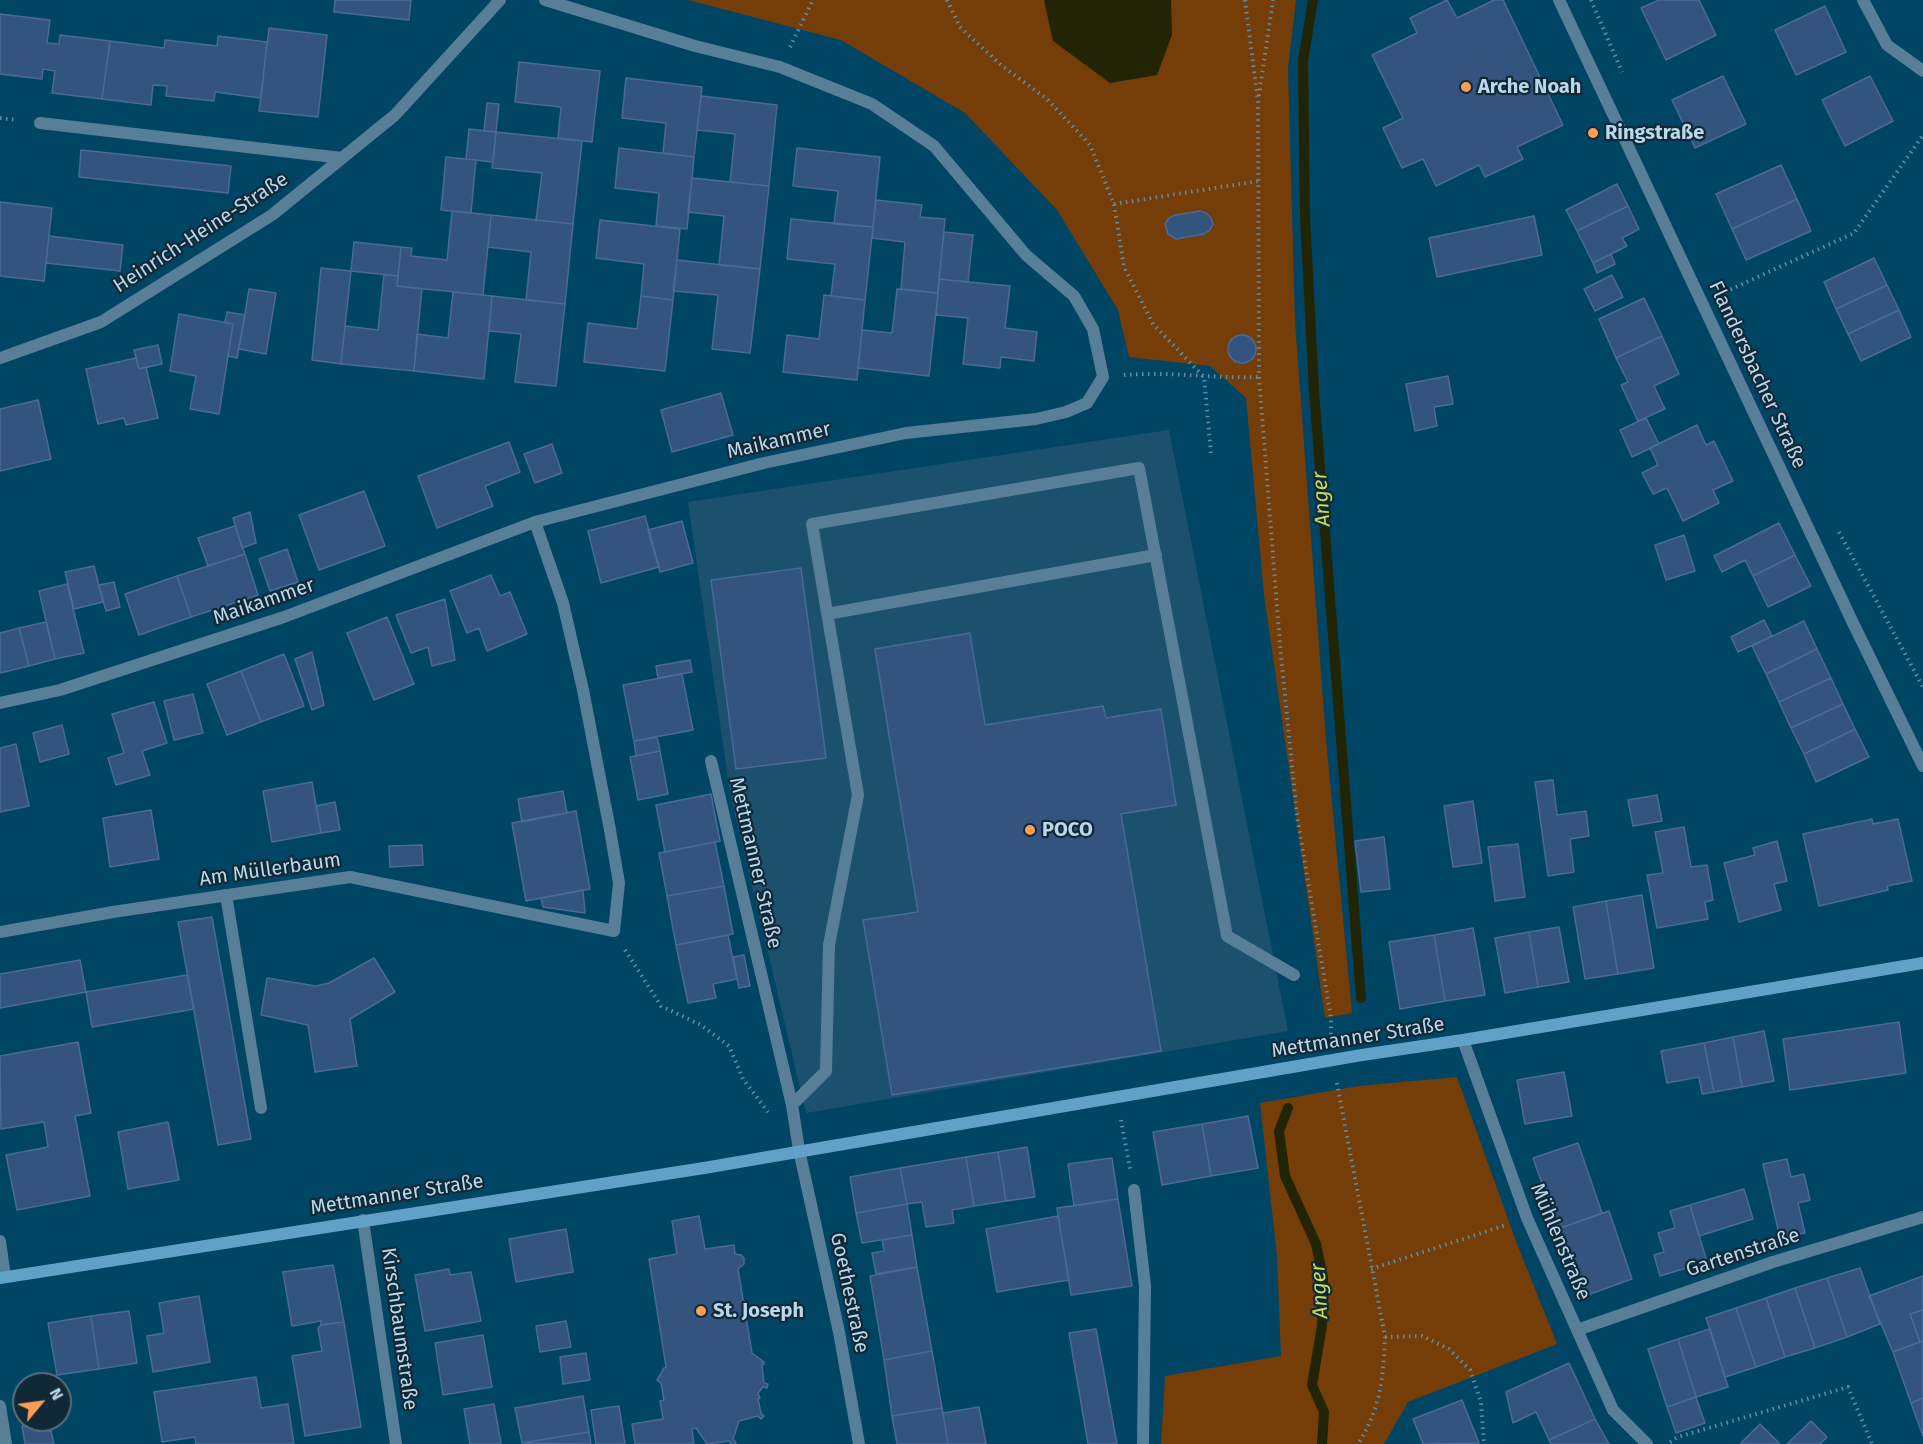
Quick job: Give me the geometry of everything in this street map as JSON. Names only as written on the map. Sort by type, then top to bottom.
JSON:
[{"type":"main road","name":"Mettmanner Straße","points":[[2,1277],[693,1170],[799,1150],[1923,963]]},
{"type":"street","name":"Heinrich-Heine-Straße","points":[[0,358],[101,322],[272,215],[395,115],[500,0]]},
{"type":"street","points":[[545,0],[695,46],[780,67],[872,104],[934,146],[1026,255],[1074,296],[1093,329],[1103,377]]},
{"type":"street","name":"Flandersbacher Straße","points":[[1559,0],[1858,634],[1923,766]]},
{"type":"street","points":[[1863,0],[1887,45],[1923,71]]},
{"type":"street","points":[[40,123],[342,158]]},
{"type":"street","name":"Maikammer","points":[[0,703],[60,690],[284,617],[535,522],[764,463],[906,433],[1036,419],[1066,412],[1086,403],[1103,377]]},
{"type":"street","points":[[792,1105],[826,1071],[829,945],[858,795],[812,524],[1139,468],[1227,936],[1294,975]]},
{"type":"street","points":[[535,522],[563,603],[610,830],[620,883],[614,931]]},
{"type":"street","points":[[827,614],[1156,555]]},
{"type":"street","name":"Mettmanner Straße","points":[[711,761],[792,1105],[799,1150]]},
{"type":"street","name":"Am Müllerbaum","points":[[0,932],[113,912],[351,877],[614,931]]},
{"type":"street","points":[[226,895],[261,1108]]},
{"type":"street","name":"Mühlenstraße","points":[[1463,1040],[1527,1218],[1613,1410],[1647,1444]]},
{"type":"street","name":"Goethestraße","points":[[799,1150],[838,1332],[859,1444]]},
{"type":"street","points":[[1134,1190],[1145,1286],[1143,1444]]},
{"type":"street","name":"Gartenstraße","points":[[1577,1330],[1773,1262],[1923,1217]]},
{"type":"street","name":"Kirschbaumstraße","points":[[363,1220],[396,1444]]},
{"type":"street","points":[[0,1241],[2,1277]]},
{"type":"street","points":[[0,1406],[6,1444]]},
{"type":"path","points":[[780,67],[813,0]]},
{"type":"path","points":[[947,0],[960,27],[1001,65],[1047,99],[1090,145],[1114,204],[1124,267],[1153,324],[1204,377],[1211,453]]},
{"type":"path","points":[[1245,0],[1258,102],[1259,377],[1280,645],[1297,816],[1331,1018],[1332,1061],[1342,1103],[1385,1337],[1383,1379],[1375,1413],[1358,1444]]},
{"type":"path","points":[[1258,102],[1273,0]]},
{"type":"path","points":[[1591,0],[1623,73]]},
{"type":"path","points":[[1725,292],[1854,233],[1923,135]]},
{"type":"path","points":[[1114,204],[1259,181]]},
{"type":"path","points":[[1720,282],[1730,303]]},
{"type":"path","points":[[1103,377],[1144,373],[1230,378],[1259,377]]},
{"type":"path","points":[[1836,525],[1923,687]]},
{"type":"path","points":[[614,931],[661,1006],[701,1025],[729,1046],[743,1079],[774,1119]]},
{"type":"path","points":[[1117,1098],[1134,1190]]},
{"type":"path","points":[[1371,1269],[1527,1218]]},
{"type":"path","points":[[1385,1337],[1422,1336],[1449,1348],[1470,1370],[1481,1402],[1484,1444]]},
{"type":"path","points":[[1678,1437],[1848,1387],[1872,1444]]},
{"type":"shaded area","points":[[688,0],[1296,0],[1288,68],[1295,322],[1326,740],[1352,1013],[1325,1018],[1264,595],[1246,398],[1210,366],[1129,357],[1118,310],[1057,210],[965,113],[841,40]]},
{"type":"shaded area","points":[[1044,0],[1171,0],[1172,35],[1157,75],[1110,83],[1053,41]]},
{"type":"shaded area","points":[[1169,430],[1288,1031],[806,1113],[730,793],[688,502]]},
{"type":"shaded area","points":[[1457,1077],[1517,1244],[1557,1344],[1408,1402],[1384,1444],[1161,1444],[1165,1376],[1281,1356],[1277,1256],[1260,1103],[1359,1086]]},
{"type":"building","points":[[335,0],[411,0],[409,20],[334,12]]},
{"type":"building","name":"Arche Noah","points":[[1447,0],[1457,18],[1494,0],[1503,0],[1563,125],[1517,147],[1523,159],[1485,177],[1479,165],[1436,186],[1423,159],[1402,168],[1383,128],[1403,118],[1372,55],[1417,33],[1410,18]]},
{"type":"building","points":[[1659,0],[1699,0],[1716,35],[1666,60],[1641,8]]},
{"type":"building","points":[[1825,6],[1846,52],[1796,75],[1775,30]]},
{"type":"building","points":[[0,14],[50,20],[47,43],[59,44],[60,35],[110,41],[102,99],[52,93],[55,71],[43,69],[42,79],[0,74]]},
{"type":"building","points":[[269,28],[327,35],[318,117],[259,111]]},
{"type":"building","points":[[218,36],[267,42],[261,98],[215,92],[214,101],[166,96],[167,86],[153,85],[151,105],[102,99],[110,41],[164,48],[165,40],[217,46]]},
{"type":"building","points":[[519,62],[600,71],[592,142],[558,138],[561,107],[515,102]]},
{"type":"building","points":[[1723,76],[1746,124],[1695,148],[1672,100]]},
{"type":"building","points":[[1870,76],[1893,121],[1845,146],[1822,100]]},
{"type":"building","points":[[626,78],[702,87],[694,157],[663,153],[666,123],[622,118]]},
{"type":"building","points":[[701,96],[777,105],[769,186],[730,182],[735,134],[697,130]]},
{"type":"building","points":[[487,103],[499,104],[496,132],[484,131]]},
{"type":"building","points":[[469,129],[496,132],[493,162],[466,159]]},
{"type":"building","points":[[496,132],[582,141],[573,224],[536,220],[542,173],[492,168]]},
{"type":"building","points":[[619,148],[694,157],[687,229],[656,226],[659,193],[615,188]]},
{"type":"building","points":[[797,148],[880,157],[873,227],[834,224],[838,191],[793,186]]},
{"type":"building","points":[[81,150],[231,166],[228,193],[79,177]]},
{"type":"building","points":[[446,157],[476,160],[471,213],[441,210]]},
{"type":"building","points":[[1781,165],[1797,199],[1732,229],[1716,194]]},
{"type":"building","points":[[692,178],[769,186],[760,269],[719,265],[724,216],[688,212]]},
{"type":"building","points":[[1617,184],[1628,206],[1577,231],[1566,210]]},
{"type":"building","points":[[1797,199],[1811,231],[1746,260],[1732,229]]},
{"type":"building","points":[[876,200],[922,205],[920,217],[945,219],[938,293],[901,289],[905,242],[872,238]]},
{"type":"building","points":[[0,202],[52,208],[44,281],[0,276]]},
{"type":"building","points":[[1628,206],[1639,229],[1622,238],[1627,246],[1593,263],[1577,231]]},
{"type":"building","points":[[452,211],[491,215],[483,295],[397,286],[401,247],[412,248],[411,256],[447,260]]},
{"type":"building","points":[[1200,211],[1211,218],[1213,224],[1210,230],[1204,234],[1176,239],[1168,234],[1165,224],[1169,218]]},
{"type":"building","points":[[491,215],[573,224],[565,304],[526,300],[531,252],[488,247]]},
{"type":"building","points":[[1534,216],[1542,255],[1437,277],[1429,238]]},
{"type":"building","points":[[791,219],[873,227],[865,300],[831,296],[835,264],[787,259]]},
{"type":"building","points":[[600,220],[680,229],[673,300],[641,296],[644,264],[596,258]]},
{"type":"building","points":[[944,232],[973,235],[968,282],[939,279]]},
{"type":"building","points":[[49,236],[123,245],[120,271],[46,263]]},
{"type":"building","points":[[354,242],[401,247],[398,276],[351,271]]},
{"type":"building","points":[[1611,254],[1615,264],[1597,273],[1593,263]]},
{"type":"building","points":[[1874,258],[1887,285],[1836,309],[1824,282]]},
{"type":"building","points":[[677,260],[760,269],[750,353],[712,349],[718,295],[673,291]]},
{"type":"building","points":[[321,268],[351,271],[341,364],[312,360]]},
{"type":"building","points":[[384,275],[398,276],[397,286],[422,289],[414,371],[341,364],[345,326],[378,330]]},
{"type":"building","points":[[1612,275],[1623,297],[1595,311],[1584,289]]},
{"type":"building","points":[[939,279],[1010,286],[1005,328],[1037,332],[1034,361],[1001,357],[1000,368],[963,364],[968,318],[936,315]]},
{"type":"building","points":[[1887,285],[1899,310],[1848,334],[1836,309]]},
{"type":"building","points":[[249,289],[276,293],[266,354],[239,349]]},
{"type":"building","points":[[897,289],[938,293],[929,376],[858,368],[862,330],[892,333]]},
{"type":"building","points":[[453,292],[492,296],[484,379],[414,371],[417,334],[448,338]]},
{"type":"building","points":[[824,295],[865,300],[857,380],[783,372],[787,335],[819,339]]},
{"type":"building","points":[[492,296],[565,304],[556,386],[515,382],[521,334],[489,331]]},
{"type":"building","points":[[641,296],[673,300],[665,371],[584,362],[588,323],[637,329]]},
{"type":"building","points":[[1644,298],[1662,336],[1616,358],[1599,319]]},
{"type":"building","points":[[1899,310],[1911,337],[1861,361],[1848,334]]},
{"type":"building","points":[[227,312],[245,315],[237,358],[228,356],[233,324],[225,322]]},
{"type":"building","points":[[179,314],[233,324],[219,414],[190,409],[196,376],[170,371]]},
{"type":"building","points":[[1242,335],[1252,339],[1256,349],[1252,359],[1242,363],[1232,359],[1228,349],[1232,339]]},
{"type":"building","points":[[1662,336],[1679,374],[1654,386],[1665,409],[1638,421],[1621,385],[1628,382],[1616,358]]},
{"type":"building","points":[[158,345],[162,364],[139,369],[134,350]]},
{"type":"building","points":[[136,358],[139,369],[146,367],[158,418],[126,425],[124,418],[98,424],[86,369]]},
{"type":"building","points":[[1448,376],[1453,404],[1434,407],[1437,426],[1415,431],[1406,384]]},
{"type":"building","points":[[721,393],[733,435],[672,452],[661,410]]},
{"type":"building","points":[[38,400],[51,459],[0,471],[0,409]]},
{"type":"building","points":[[1646,418],[1659,444],[1632,457],[1620,430]]},
{"type":"building","points":[[1697,425],[1706,445],[1714,441],[1733,481],[1713,490],[1719,503],[1683,521],[1667,488],[1653,494],[1642,473],[1658,465],[1650,448]]},
{"type":"building","points":[[509,442],[520,472],[485,486],[493,506],[437,528],[418,476]]},
{"type":"building","points":[[552,444],[562,473],[535,483],[524,454]]},
{"type":"building","points":[[364,491],[385,546],[319,570],[299,515]]},
{"type":"building","points":[[250,512],[256,543],[242,548],[233,518]]},
{"type":"building","points":[[645,516],[659,567],[601,583],[588,531]]},
{"type":"building","points":[[682,521],[693,563],[660,572],[648,530]]},
{"type":"building","points":[[1779,523],[1795,555],[1753,576],[1745,560],[1722,572],[1714,556]]},
{"type":"building","points":[[235,526],[245,554],[208,566],[198,538]]},
{"type":"building","points":[[1684,535],[1695,571],[1666,580],[1655,545]]},
{"type":"building","points":[[287,549],[298,582],[270,591],[259,559]]},
{"type":"building","points":[[245,554],[258,595],[191,617],[177,576]]},
{"type":"building","points":[[1795,555],[1811,586],[1768,607],[1753,576]]},
{"type":"building","points":[[94,566],[103,602],[74,609],[65,572]]},
{"type":"building","points":[[801,568],[826,758],[736,769],[711,580]]},
{"type":"building","points":[[491,575],[500,596],[510,592],[527,634],[487,651],[479,628],[467,633],[450,591]]},
{"type":"building","points":[[177,576],[191,617],[139,635],[125,594]]},
{"type":"building","points":[[114,582],[120,607],[106,611],[99,585]]},
{"type":"building","points":[[67,584],[84,653],[55,659],[39,591]]},
{"type":"building","points":[[445,599],[455,660],[432,666],[428,647],[411,653],[396,615]]},
{"type":"building","points":[[387,617],[414,684],[374,700],[347,633]]},
{"type":"building","points":[[1764,620],[1772,636],[1738,652],[1731,637]]},
{"type":"building","points":[[1804,621],[1817,649],[1766,674],[1752,646]]},
{"type":"building","points":[[46,622],[55,659],[29,666],[19,628]]},
{"type":"building","points":[[19,628],[29,666],[0,673],[0,633]]},
{"type":"building","points":[[970,633],[985,725],[1103,706],[1106,718],[1161,709],[1176,805],[1121,814],[1161,1051],[892,1095],[863,920],[918,912],[875,649]]},
{"type":"building","points":[[1817,649],[1831,678],[1779,702],[1766,674]]},
{"type":"building","points":[[312,652],[324,705],[312,710],[295,659]]},
{"type":"building","points":[[284,654],[304,706],[261,722],[241,671]]},
{"type":"building","points":[[690,660],[692,672],[658,678],[656,666]]},
{"type":"building","points":[[241,671],[261,722],[227,735],[207,684]]},
{"type":"building","points":[[682,674],[693,730],[634,741],[623,685]]},
{"type":"building","points":[[1831,678],[1843,704],[1791,728],[1779,702]]},
{"type":"building","points":[[193,694],[203,733],[174,740],[164,701]]},
{"type":"building","points":[[154,702],[167,743],[142,751],[150,775],[116,785],[108,758],[124,753],[112,714]]},
{"type":"building","points":[[1843,704],[1855,729],[1804,754],[1791,728]]},
{"type":"building","points":[[62,725],[69,754],[40,762],[33,733]]},
{"type":"building","points":[[1855,729],[1869,757],[1816,782],[1804,754]]},
{"type":"building","points":[[657,737],[660,751],[636,756],[634,741]]},
{"type":"building","points":[[16,744],[29,806],[0,812],[0,748]]},
{"type":"building","points":[[660,751],[668,794],[638,800],[630,757]]},
{"type":"building","points":[[1553,780],[1557,815],[1586,811],[1589,836],[1570,839],[1574,872],[1548,876],[1535,782]]},
{"type":"building","points":[[312,782],[321,833],[272,842],[263,791]]},
{"type":"building","points":[[563,791],[567,813],[522,822],[518,799]]},
{"type":"building","points":[[711,794],[720,841],[665,852],[656,805]]},
{"type":"building","points":[[1657,795],[1662,821],[1633,826],[1628,800]]},
{"type":"building","points":[[1473,801],[1482,863],[1453,867],[1444,806]]},
{"type":"building","points":[[335,802],[340,830],[321,833],[316,806]]},
{"type":"building","points":[[151,810],[159,859],[110,867],[103,818]]},
{"type":"building","points":[[576,811],[590,889],[526,901],[512,823]]},
{"type":"building","points":[[1872,819],[1873,824],[1898,819],[1912,881],[1887,886],[1888,890],[1819,906],[1803,834]]},
{"type":"building","points":[[1684,827],[1691,867],[1707,865],[1713,900],[1705,902],[1708,919],[1657,928],[1647,875],[1663,873],[1655,832]]},
{"type":"building","points":[[1384,837],[1390,889],[1361,892],[1355,841]]},
{"type":"building","points":[[1777,841],[1787,881],[1774,884],[1781,910],[1739,922],[1724,863],[1755,855],[1753,848]]},
{"type":"building","points":[[715,842],[724,886],[667,896],[659,853]]},
{"type":"building","points":[[1518,844],[1525,897],[1495,901],[1488,847]]},
{"type":"building","points":[[422,845],[423,865],[390,867],[389,846]]},
{"type":"building","points":[[724,886],[733,934],[676,945],[667,896]]},
{"type":"building","points":[[583,890],[585,913],[543,907],[541,898]]},
{"type":"building","points":[[1642,895],[1654,968],[1618,974],[1606,901]]},
{"type":"building","points":[[1606,901],[1618,974],[1585,979],[1573,907]]},
{"type":"building","points":[[212,917],[251,1139],[218,1145],[178,922]]},
{"type":"building","points":[[1559,927],[1569,982],[1538,987],[1529,932]]},
{"type":"building","points":[[1473,928],[1485,995],[1445,1001],[1434,935]]},
{"type":"building","points":[[1529,932],[1538,987],[1505,993],[1495,938]]},
{"type":"building","points":[[728,935],[737,979],[713,984],[716,998],[688,1003],[676,945]]},
{"type":"building","points":[[1434,935],[1445,1001],[1400,1009],[1389,942]]},
{"type":"building","points":[[744,955],[750,986],[739,988],[733,957]]},
{"type":"building","points":[[374,958],[395,992],[350,1019],[357,1066],[315,1072],[308,1025],[261,1015],[267,978],[316,986],[329,983]]},
{"type":"building","points":[[80,960],[86,992],[0,1008],[0,974]]},
{"type":"building","points":[[187,975],[194,1009],[92,1027],[86,992]]},
{"type":"building","points":[[1899,1022],[1906,1073],[1790,1090],[1783,1039]]},
{"type":"building","points":[[1764,1031],[1774,1081],[1742,1087],[1733,1037]]},
{"type":"building","points":[[1733,1037],[1742,1087],[1714,1092],[1704,1043]]},
{"type":"building","points":[[78,1042],[91,1113],[75,1116],[90,1196],[17,1210],[6,1155],[48,1147],[44,1122],[1,1129],[0,1056]]},
{"type":"building","points":[[1704,1043],[1714,1092],[1702,1094],[1699,1077],[1667,1083],[1661,1051]]},
{"type":"building","points":[[1564,1072],[1572,1116],[1525,1124],[1517,1080]]},
{"type":"building","points":[[1248,1116],[1258,1168],[1211,1176],[1202,1124]]},
{"type":"building","points":[[168,1122],[179,1180],[128,1189],[118,1132]]},
{"type":"building","points":[[1202,1124],[1211,1176],[1162,1185],[1153,1132]]},
{"type":"building","points":[[1578,1143],[1602,1213],[1558,1229],[1533,1158]]},
{"type":"building","points":[[1027,1147],[1035,1197],[1006,1201],[998,1152]]},
{"type":"building","points":[[998,1152],[1006,1201],[974,1206],[966,1157]]},
{"type":"building","points":[[966,1157],[974,1206],[952,1210],[954,1223],[926,1227],[922,1202],[907,1204],[900,1168]]},
{"type":"building","points":[[1112,1158],[1118,1199],[1074,1206],[1068,1164]]},
{"type":"building","points":[[1787,1159],[1791,1177],[1804,1174],[1810,1200],[1798,1203],[1805,1233],[1780,1238],[1763,1164]]},
{"type":"building","points":[[900,1168],[907,1204],[856,1213],[850,1177]]},
{"type":"building","points":[[1744,1189],[1753,1219],[1699,1236],[1690,1205]]},
{"type":"building","points":[[1118,1199],[1132,1286],[1071,1295],[1057,1208]]},
{"type":"building","points":[[907,1204],[912,1235],[862,1243],[856,1213]]},
{"type":"building","points":[[1690,1205],[1707,1262],[1660,1276],[1654,1255],[1664,1252],[1658,1233],[1675,1228],[1670,1211]]},
{"type":"building","points":[[1609,1211],[1632,1279],[1582,1297],[1558,1229]]},
{"type":"building","name":"St. Joseph","points":[[699,1216],[705,1249],[734,1245],[735,1254],[744,1258],[744,1264],[738,1269],[752,1353],[764,1362],[762,1366],[764,1383],[768,1384],[767,1388],[763,1387],[758,1393],[761,1413],[764,1416],[761,1419],[758,1416],[739,1421],[733,1439],[735,1444],[729,1441],[707,1444],[696,1428],[692,1429],[694,1444],[635,1444],[632,1424],[663,1419],[660,1401],[664,1400],[661,1383],[657,1380],[666,1367],[649,1259],[677,1254],[672,1221]]},
{"type":"building","points":[[1058,1216],[1069,1280],[997,1292],[986,1229]]},
{"type":"building","points":[[566,1229],[573,1272],[516,1282],[509,1239]]},
{"type":"building","points":[[912,1235],[917,1267],[876,1274],[872,1253],[884,1251],[882,1240]]},
{"type":"building","points":[[333,1265],[344,1322],[321,1325],[321,1321],[292,1326],[283,1272]]},
{"type":"building","points":[[917,1267],[932,1351],[884,1360],[870,1276]]},
{"type":"building","points":[[1860,1268],[1880,1324],[1847,1337],[1827,1278]]},
{"type":"building","points":[[449,1269],[450,1275],[471,1272],[481,1321],[425,1331],[415,1275]]},
{"type":"building","points":[[1923,1276],[1923,1310],[1910,1314],[1920,1342],[1893,1352],[1869,1296]]},
{"type":"building","points":[[1827,1278],[1847,1337],[1815,1348],[1795,1288]]},
{"type":"building","points":[[1795,1288],[1815,1348],[1785,1357],[1766,1298]]},
{"type":"building","points":[[199,1296],[210,1362],[153,1372],[147,1336],[164,1333],[159,1303]]},
{"type":"building","points":[[1766,1298],[1785,1357],[1756,1367],[1736,1308]]},
{"type":"building","points":[[1736,1308],[1756,1367],[1725,1377],[1706,1318]]},
{"type":"building","points":[[1923,1310],[1923,1341],[1920,1342],[1910,1314]]},
{"type":"building","points":[[129,1311],[137,1363],[99,1369],[91,1316]]},
{"type":"building","points":[[91,1316],[99,1369],[72,1373],[56,1372],[48,1323]]},
{"type":"building","points":[[566,1321],[571,1347],[540,1352],[536,1326]]},
{"type":"building","points":[[344,1322],[361,1427],[305,1436],[292,1356],[322,1351],[318,1328],[321,1325]]},
{"type":"building","points":[[1096,1329],[1117,1444],[1088,1444],[1069,1333]]},
{"type":"building","points":[[1710,1329],[1728,1387],[1696,1397],[1678,1339]]},
{"type":"building","points":[[483,1335],[492,1387],[443,1395],[435,1343]]},
{"type":"building","points":[[1678,1339],[1696,1397],[1667,1407],[1648,1349]]},
{"type":"building","points":[[1923,1341],[1923,1398],[1911,1403],[1893,1352]]},
{"type":"building","points":[[932,1351],[942,1408],[892,1416],[884,1360]]},
{"type":"building","points":[[586,1353],[590,1380],[563,1384],[560,1357]]},
{"type":"building","points":[[1569,1363],[1595,1419],[1549,1440],[1536,1412],[1513,1423],[1506,1392]]},
{"type":"building","points":[[256,1377],[261,1408],[288,1404],[294,1444],[196,1444],[195,1437],[162,1442],[154,1392]]},
{"type":"building","points":[[583,1396],[589,1432],[522,1443],[515,1408]]},
{"type":"building","points":[[1696,1397],[1705,1423],[1676,1433],[1667,1407]]},
{"type":"building","points":[[1923,1398],[1923,1436],[1911,1403]]},
{"type":"building","points":[[1462,1400],[1479,1443],[1423,1444],[1413,1419]]},
{"type":"building","points":[[494,1404],[501,1444],[470,1444],[464,1409]]},
{"type":"building","points":[[619,1406],[625,1444],[596,1444],[591,1410]]},
{"type":"building","points":[[979,1407],[986,1444],[948,1444],[943,1413]]},
{"type":"building","points":[[942,1408],[948,1444],[897,1444],[892,1416]]},
{"type":"building","points":[[1595,1419],[1609,1444],[1551,1444],[1549,1440]]},
{"type":"building","points":[[1811,1421],[1827,1437],[1820,1444],[1787,1444]]},
{"type":"building","points":[[1760,1424],[1780,1444],[1740,1444]]},
{"type":"building","points":[[23,1432],[51,1432],[54,1444],[25,1444]]},
{"type":"building","points":[[589,1432],[591,1444],[522,1443]]},
{"type":"waterway","name":"Anger","points":[[1313,0],[1303,61],[1305,216],[1314,391],[1361,998]]},
{"type":"waterway","name":"Anger","points":[[1288,1108],[1279,1131],[1285,1176],[1316,1244],[1323,1278],[1322,1326],[1312,1385],[1324,1412],[1322,1444]]},
{"type":"place","name":"Arche Noah","points":[[1466,87]]},
{"type":"place","name":"Ringstraße","points":[[1593,133]]},
{"type":"place","name":"POCO","points":[[1030,830]]},
{"type":"place","name":"St. Joseph","points":[[701,1311]]}]
